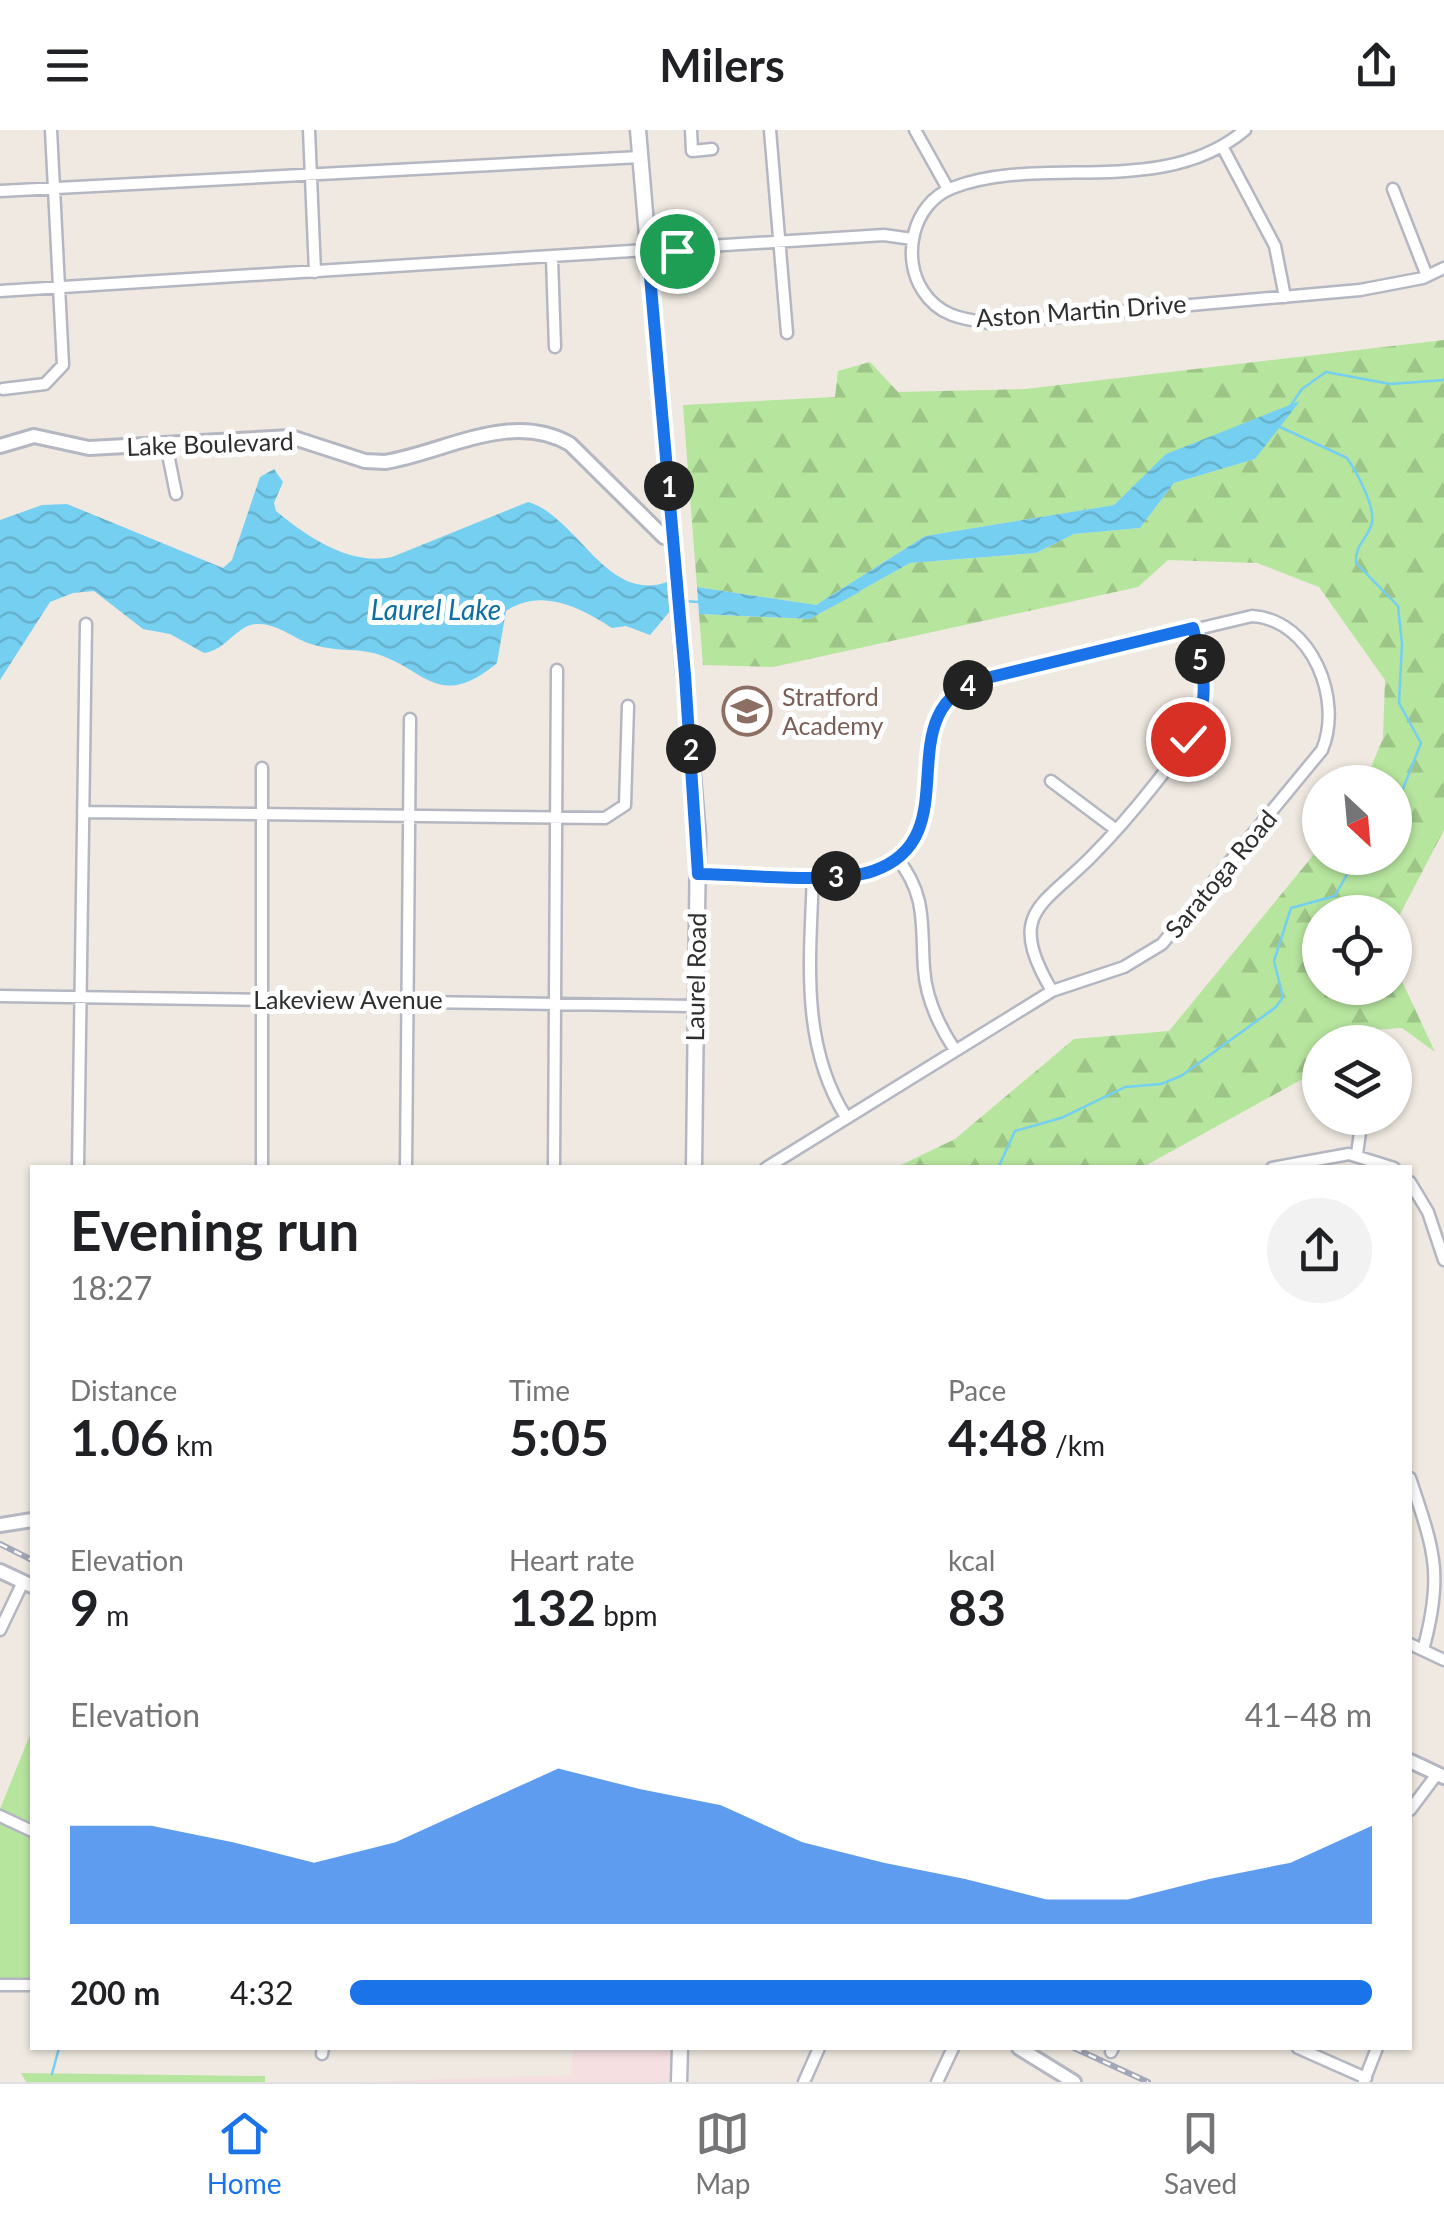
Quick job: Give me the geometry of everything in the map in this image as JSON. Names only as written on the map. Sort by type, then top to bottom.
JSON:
[{"type":"main road","name":"Laurel Road","points":[[638,130],[698,874],[694,1165]]},
{"type":"main road","points":[[679,2082],[680,2050]]},
{"type":"street","points":[[3,390],[36,386],[55,378],[63,365],[51,130]]},
{"type":"street","points":[[308,130],[315,272]]},
{"type":"street","points":[[691,130],[692,151],[712,149]]},
{"type":"street","points":[[770,130],[787,333]]},
{"type":"street","points":[[915,130],[948,189]]},
{"type":"street","points":[[0,291],[552,260],[884,235],[912,240],[925,210],[948,189],[982,180],[1166,166],[1224,148],[1245,130]]},
{"type":"street","points":[[1224,148],[1275,246],[1285,297]]},
{"type":"street","points":[[0,191],[640,158]]},
{"type":"street","points":[[1393,189],[1427,276]]},
{"type":"street","name":"Aston Martin Drive","points":[[912,240],[917,283],[940,310],[957,318],[989,322],[1360,290],[1427,276],[1444,268]]},
{"type":"street","points":[[552,260],[555,347]]},
{"type":"street","name":"Lake Boulevard","points":[[0,446],[34,436],[90,448],[290,437],[364,460],[385,462],[506,431],[554,435],[598,470],[664,537],[674,540]]},
{"type":"street","points":[[166,444],[176,494]]},
{"type":"street","name":"Saratoga Road","points":[[771,1165],[1052,991],[1124,967],[1169,938],[1325,744],[1328,724],[1311,651],[1298,634],[1258,617],[1193,628],[987,678],[960,690],[935,718],[929,744],[926,813],[897,858]]},
{"type":"street","points":[[78,1165],[86,624]]},
{"type":"street","points":[[1052,991],[1032,951],[1036,914],[1050,890],[1092,857],[1200,718],[1206,687],[1193,628]]},
{"type":"street","points":[[554,1165],[556,670]]},
{"type":"street","points":[[83,812],[554,818],[617,814],[625,805],[628,706]]},
{"type":"street","points":[[406,1165],[410,719]]},
{"type":"street","points":[[262,768],[262,1165]]},
{"type":"street","points":[[1052,781],[1115,828]]},
{"type":"street","points":[[698,874],[860,874],[897,858],[923,904],[926,982],[937,1017],[955,1050]]},
{"type":"street","points":[[812,876],[812,1036],[826,1084],[846,1118]]},
{"type":"street","name":"Lakeview Avenue","points":[[0,996],[695,1006]]},
{"type":"street","points":[[1357,1154],[1360,1135]]},
{"type":"street","points":[[1290,1165],[1357,1154],[1386,1165]]},
{"type":"street","points":[[1412,1186],[1432,1224],[1444,1260]]},
{"type":"street","points":[[1432,1224],[1444,1220]]},
{"type":"street","points":[[1412,1485],[1440,1576],[1438,1604],[1423,1650]]},
{"type":"street","points":[[0,1525],[30,1520]]},
{"type":"street","points":[[0,1571],[28,1584],[0,1630]]},
{"type":"street","points":[[1412,1645],[1444,1660]]},
{"type":"street","points":[[1412,1762],[1440,1775],[1412,1808]]},
{"type":"street","points":[[0,1816],[30,1830]]},
{"type":"street","points":[[0,1985],[30,1985]]},
{"type":"street","points":[[804,2082],[819,2050]]},
{"type":"street","points":[[936,2082],[952,2050]]},
{"type":"street","points":[[1022,2050],[1074,2082]]},
{"type":"street","points":[[1302,2050],[1365,2080],[1376,2050]]},
{"type":"shaded area","points":[[573,2050],[671,2050],[670,2082],[361,2082],[571,2075]]},
{"type":"green space","points":[[1444,340],[1444,830],[1410,895],[1302,895],[1302,1005],[1412,1003],[1435,1052],[1412,1035],[1412,1025],[1302,1025],[1302,1079],[1147,1165],[901,1165],[955,1139],[1074,1039],[1169,1031],[1302,869],[1302,875],[1412,875],[1412,765],[1372,765],[1383,738],[1385,680],[1319,587],[1257,563],[1168,560],[1138,587],[773,667],[703,665],[699,614],[810,619],[910,563],[1036,553],[1074,534],[1140,528],[1174,483],[1255,459],[1167,454],[1114,505],[925,536],[816,605],[697,587],[683,405],[835,397],[838,371],[870,362],[898,392],[1025,389]]},
{"type":"green space","points":[[30,1735],[30,1823],[0,1809]]},
{"type":"green space","points":[[0,1822],[30,1836],[30,1979],[0,1978]]},
{"type":"green space","points":[[21,2073],[265,2076],[265,2082],[26,2082]]},
{"type":"water","points":[[1300,401],[1255,459],[1174,483],[1140,528],[1074,534],[1036,553],[910,563],[810,619],[699,614],[697,587],[816,605],[925,536],[1114,505],[1166,454]]},
{"type":"water","name":"Laurel Lake","points":[[274,469],[283,482],[274,503],[276,511],[315,539],[345,553],[376,559],[392,557],[528,502],[546,510],[593,556],[627,581],[646,585],[667,582],[671,610],[650,635],[626,626],[612,628],[561,603],[520,604],[506,611],[497,663],[475,678],[457,685],[442,685],[382,656],[315,645],[264,624],[250,625],[204,653],[170,634],[143,629],[94,591],[73,593],[50,602],[0,680],[0,520],[42,505],[67,504],[223,568],[232,560],[260,477]]},
{"type":"waterway","points":[[1291,405],[1302,389],[1326,372],[1390,384],[1444,380]]},
{"type":"waterway","points":[[1278,426],[1347,458],[1369,501],[1371,526],[1359,547],[1356,563],[1398,606],[1402,644],[1399,703],[1421,743],[1412,766]]},
{"type":"waterway","points":[[831,606],[859,591]]},
{"type":"waterway","points":[[682,601],[699,602]]},
{"type":"waterway","points":[[999,1165],[1015,1131],[1061,1118],[1125,1087],[1161,1084],[1181,1076],[1276,1007],[1283,997],[1274,961],[1291,908],[1335,896],[1347,875]]},
{"type":"waterway","points":[[52,2074],[58,2050]]},
{"type":"railway","points":[[0,1544],[30,1559]]},
{"type":"railway","points":[[1078,2050],[1148,2082]]},
{"type":"place","name":"Stratford Academy","points":[[747,711]]},
{"type":"route","points":[[677,251],[648,253],[697,824],[698,874],[852,876],[892,862],[913,839],[926,813],[930,731],[935,718],[960,690],[987,678],[1193,628],[1206,695],[1197,726],[1188,739]]}]
